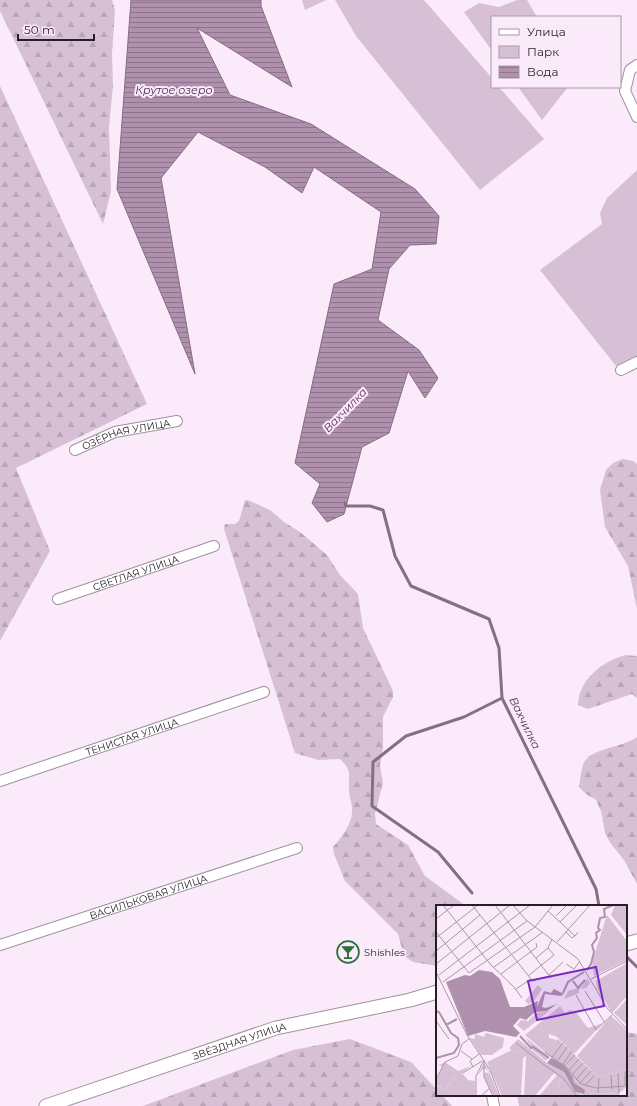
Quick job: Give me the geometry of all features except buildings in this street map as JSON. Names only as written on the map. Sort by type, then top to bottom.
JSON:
[{"type":"main road","points":[[627,944],[637,941]]},
{"type":"main road","name":"ЗВЁЗДНАЯ УЛИЦА","points":[[46,1106],[276,1028],[410,1000],[436,992]]},
{"type":"street","points":[[637,65],[630,70],[625,92],[637,117]]},
{"type":"street","points":[[622,370],[637,362]]},
{"type":"street","name":"ОЗЁРНАЯ УЛИЦА","points":[[75,450],[115,432],[177,421]]},
{"type":"street","name":"СВЕТЛАЯ УЛИЦА","points":[[58,599],[214,546]]},
{"type":"street","name":"ТЕНИСТАЯ УЛИЦА","points":[[0,782],[264,692]]},
{"type":"street","name":"ВАСИЛЬКОВАЯ УЛИЦА","points":[[0,945],[297,848]]},
{"type":"street","points":[[492,1096],[494,1106]]},
{"type":"green space","points":[[0,0],[112,0],[115,10],[112,54],[113,86],[109,127],[111,191],[103,224],[0,11]]},
{"type":"green space","points":[[302,0],[326,0],[305,10]]},
{"type":"green space","points":[[335,0],[424,0],[491,77],[491,88],[500,88],[544,139],[480,190],[356,36]]},
{"type":"green space","points":[[517,0],[527,0],[536,16],[491,16],[491,50],[464,12],[479,3],[499,7]]},
{"type":"green space","points":[[0,86],[147,404],[16,468],[50,551],[0,641]]},
{"type":"green space","points":[[519,88],[567,88],[542,120]]},
{"type":"green space","points":[[637,170],[637,357],[616,366],[540,270],[602,224],[600,213],[607,198]]},
{"type":"green space","points":[[623,459],[633,461],[637,464],[637,609],[628,566],[605,527],[600,490],[606,470],[613,463]]},
{"type":"green space","points":[[245,500],[270,510],[284,522],[300,532],[327,555],[340,575],[358,594],[363,628],[393,691],[393,697],[383,717],[383,748],[380,766],[383,783],[375,814],[376,824],[408,845],[425,876],[465,905],[436,905],[436,966],[413,962],[404,956],[398,934],[345,881],[334,854],[333,847],[346,831],[352,817],[348,770],[340,759],[318,760],[295,753],[224,529],[225,524],[235,524],[239,521]]},
{"type":"green space","points":[[625,655],[637,656],[637,698],[632,694],[588,709],[578,705],[579,696],[583,687],[593,673],[608,662]]},
{"type":"green space","points":[[637,737],[637,884],[624,860],[611,844],[605,833],[601,811],[596,800],[586,794],[579,787],[582,768],[586,759],[599,752],[631,741]]},
{"type":"green space","points":[[627,1032],[637,1034],[637,1106],[519,1106],[517,1096],[627,1096]]},
{"type":"green space","points":[[350,1039],[411,1062],[436,1089],[436,1096],[443,1096],[452,1106],[143,1106],[293,1050]]},
{"type":"water","name":"Крутое озеро","points":[[131,0],[261,0],[261,6],[292,87],[197,28],[230,95],[311,124],[415,189],[439,216],[436,244],[410,245],[389,269],[378,320],[419,350],[438,378],[425,398],[408,371],[389,433],[362,447],[344,514],[327,522],[312,503],[320,484],[295,463],[334,284],[372,269],[381,212],[314,167],[302,193],[265,167],[198,132],[161,178],[195,374],[117,189]]},
{"type":"waterway","name":"Вахчилка","points":[[345,503],[346,506],[370,506],[383,510],[395,556],[411,586],[489,619],[499,648],[502,698],[596,889],[599,905]]},
{"type":"waterway","points":[[472,893],[438,852],[372,806],[373,762],[406,736],[464,717],[502,698]]},
{"type":"waterway","name":"Вахчилка","points":[[627,957],[637,967]]},
{"type":"place","name":"Shishles","points":[[348,952]]}]
